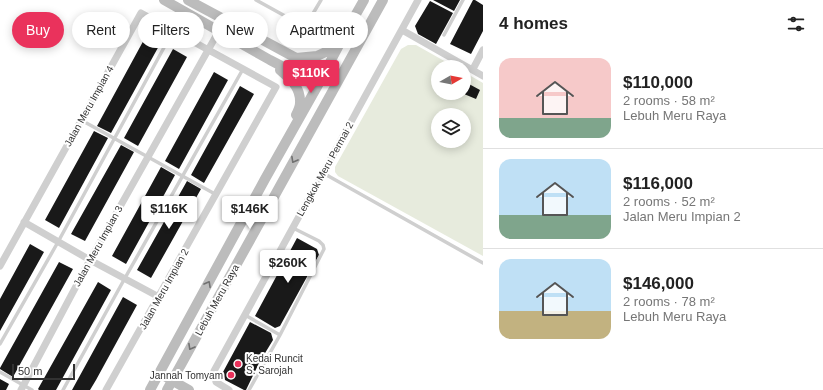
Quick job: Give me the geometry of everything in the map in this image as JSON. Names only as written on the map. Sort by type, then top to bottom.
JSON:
[{"type":"main road","points":[[164,0],[212,28]]},
{"type":"main road","points":[[188,0],[212,13]]},
{"type":"main road","name":"Lebuh Meru Raya","points":[[357,12],[364,0]]},
{"type":"main road","name":"Lebuh Meru Raya","points":[[368,28],[383,0]]},
{"type":"main road","points":[[268,43],[296,58],[323,81],[324,96],[313,125]]},
{"type":"main road","points":[[248,48],[268,59],[323,81]]},
{"type":"main road","points":[[296,58],[317,56],[332,48]]},
{"type":"main road","name":"Lebuh Meru Raya","points":[[150,390],[265,179],[323,81],[339,48]]},
{"type":"main road","points":[[323,81],[340,69],[355,48]]},
{"type":"main road","name":"Lebuh Meru Raya","points":[[167,390],[357,48]]},
{"type":"main road","points":[[268,59],[290,79],[297,87],[300,94],[300,104],[286,143]]},
{"type":"main road","points":[[159,373],[188,390]]},
{"type":"street","name":"Lengkok Meru Permai 2","points":[[229,390],[216,382],[214,371],[418,0]]},
{"type":"street","name":"Jalan Meru Impian 4","points":[[0,266],[138,18]]},
{"type":"street","points":[[402,30],[483,76]]},
{"type":"street","name":"Jalan Meru Impian 3","points":[[22,388],[90,260],[212,43]]},
{"type":"street","name":"Jalan Meru Impian 4","points":[[204,48],[208,50]]},
{"type":"street","name":"Jalan Meru Impian 2","points":[[106,390],[276,87],[208,50]]},
{"type":"street","points":[[472,69],[483,50]]},
{"type":"street","points":[[24,222],[159,297]]},
{"type":"lane","points":[[256,0],[305,27],[321,0]]},
{"type":"lane","points":[[444,35],[463,0]]},
{"type":"lane","points":[[0,344],[58,242],[164,48]]},
{"type":"lane","points":[[63,390],[243,69]]},
{"type":"lane","points":[[81,120],[216,194]]},
{"type":"lane","points":[[323,173],[483,262]]},
{"type":"lane","points":[[249,390],[280,335],[324,249],[323,245],[319,241],[293,228]]},
{"type":"lane","points":[[245,315],[280,335]]},
{"type":"lane","points":[[0,372],[22,388],[32,390]]},
{"type":"shaded area","points":[[408,45],[416,45],[443,60],[431,60],[431,100],[471,100],[471,76],[483,83],[483,256],[338,176],[335,172],[335,167],[401,49]]},
{"type":"building","points":[[433,0],[460,0],[454,11]]},
{"type":"building","points":[[473,0],[483,5],[483,31],[471,54],[450,44]]},
{"type":"building","points":[[430,1],[453,13],[436,44],[418,34],[415,26]]},
{"type":"building","points":[[139,48],[158,48],[111,133],[97,126]]},
{"type":"building","points":[[173,49],[187,57],[138,146],[124,138]]},
{"type":"building","points":[[214,72],[228,80],[179,169],[165,161]]},
{"type":"building","points":[[471,85],[480,90],[476,99],[471,97]]},
{"type":"building","points":[[240,86],[254,94],[204,183],[191,175]]},
{"type":"building","points":[[94,131],[108,138],[59,228],[45,220]]},
{"type":"building","points":[[121,145],[134,152],[85,241],[71,234]]},
{"type":"building","points":[[161,167],[175,175],[126,264],[112,256]]},
{"type":"building","points":[[187,181],[201,189],[151,278],[137,270]]},
{"type":"building","points":[[297,238],[317,249],[319,255],[280,326],[275,328],[255,316]]},
{"type":"building","points":[[30,244],[44,252],[0,331],[0,299]]},
{"type":"building","points":[[59,262],[73,269],[13,377],[0,368]]},
{"type":"building","points":[[98,282],[111,290],[56,390],[39,390],[38,389]]},
{"type":"building","points":[[123,297],[137,305],[96,380],[90,390],[72,390]]},
{"type":"building","points":[[250,322],[271,333],[273,340],[259,363],[246,390],[244,390],[225,380],[223,372]]},
{"type":"building","points":[[0,379],[9,384],[6,390],[0,390]]},
{"type":"place","name":"Kedai Runcit S. Sarojah","points":[[238,364]]},
{"type":"place","name":"Jannah Tomyam","points":[[231,375]]}]
